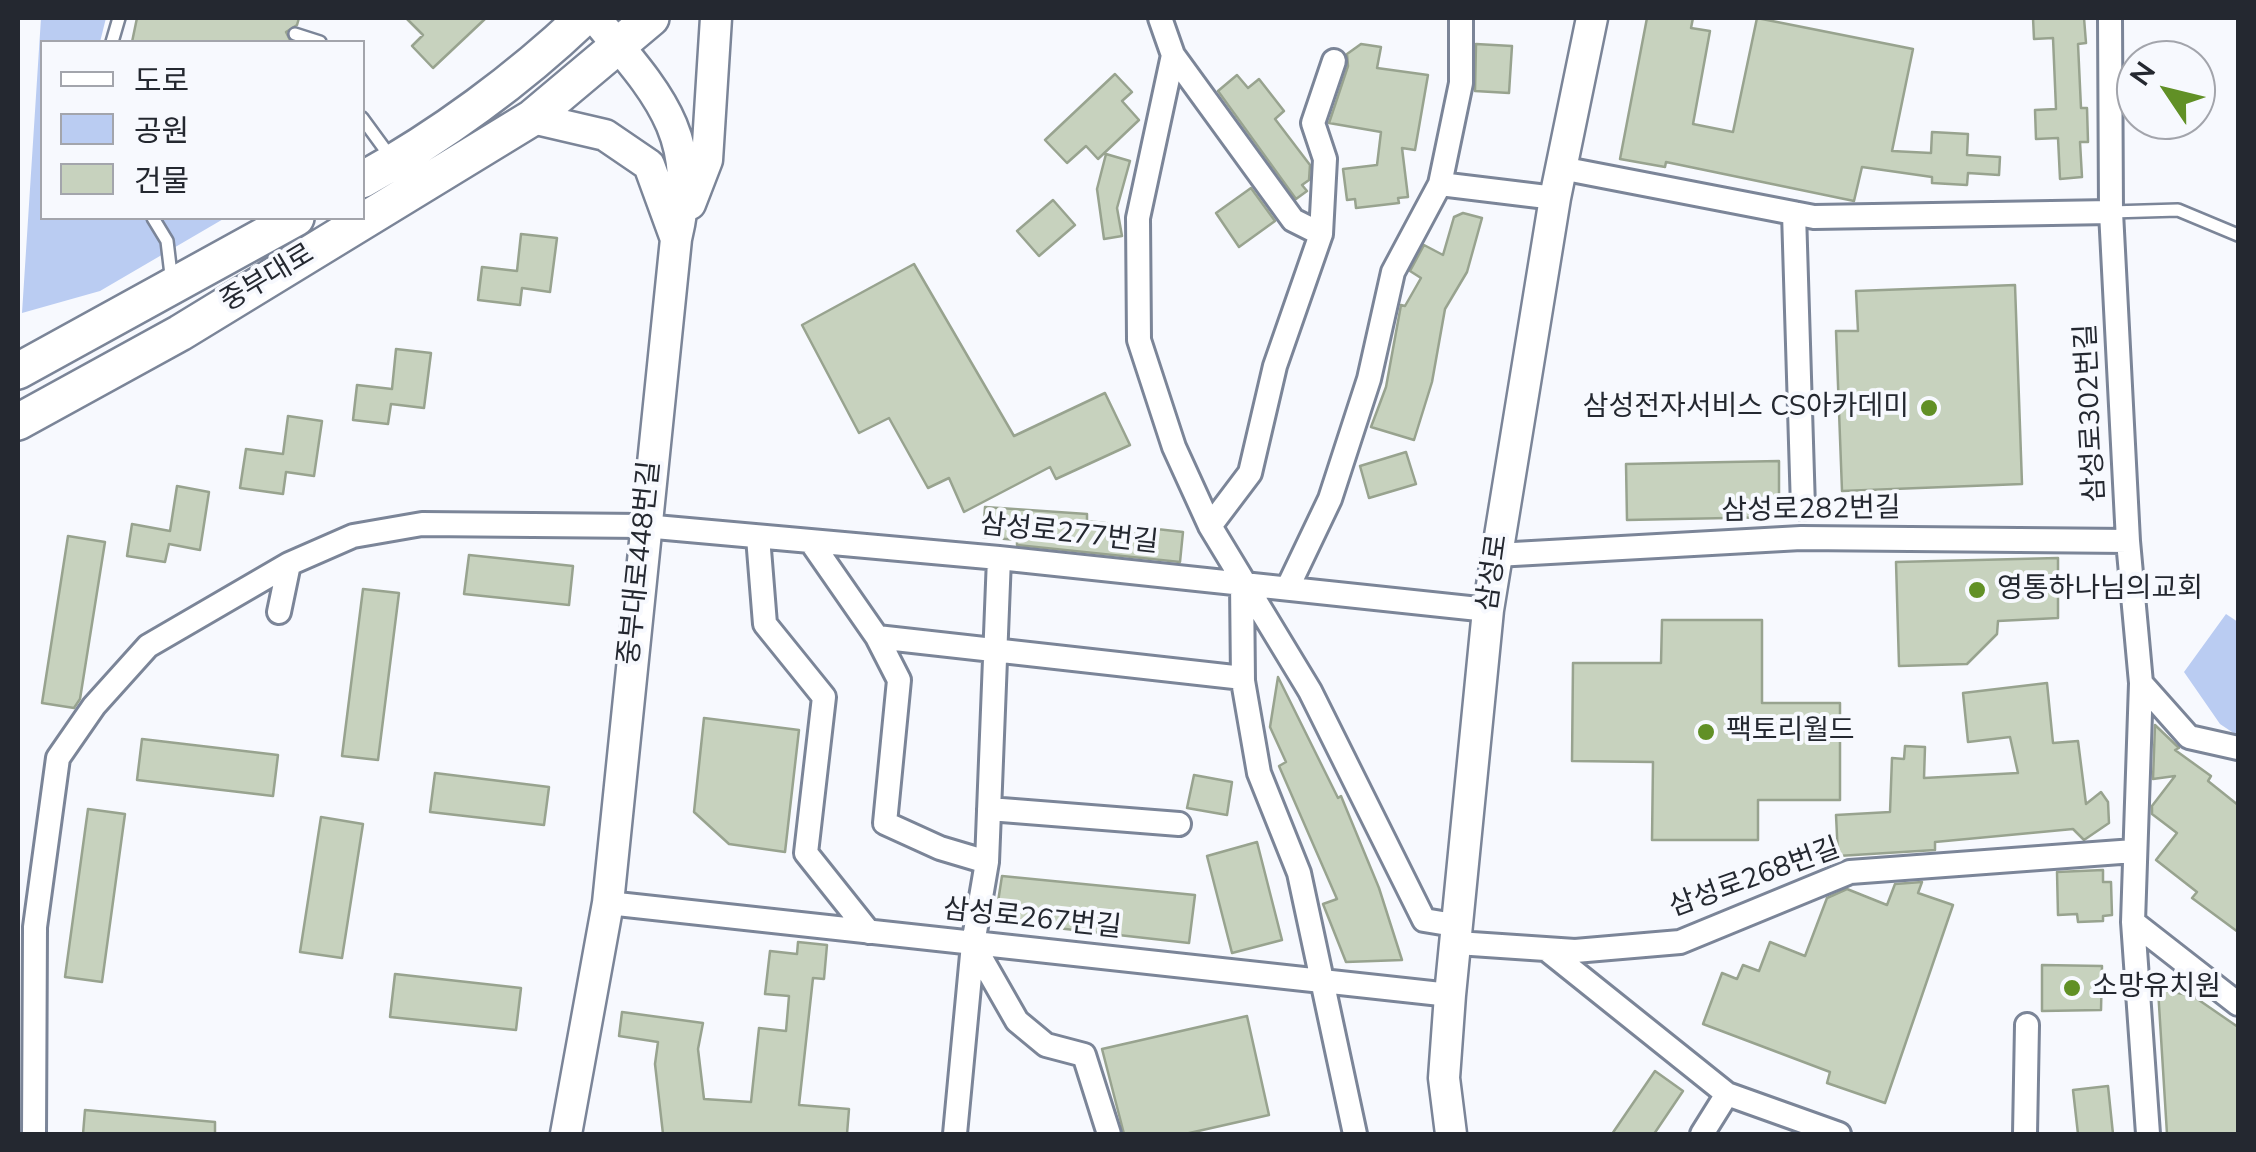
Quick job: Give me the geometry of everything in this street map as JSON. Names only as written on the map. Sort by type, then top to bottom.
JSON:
[{"type":"main road","name":"중부대로","points":[[19,421],[180,333],[532,118],[651,18]]},
{"type":"main road","points":[[365,178],[395,162],[570,24]]},
{"type":"main road","name":"중부대로","points":[[21,369],[292,220]]},
{"type":"street","name":"중부대로448번길","points":[[566,1134],[608,903],[644,526],[676,239],[684,204],[684,160],[663,103],[595,18]]},
{"type":"street","points":[[676,239],[707,160],[716,18]]},
{"type":"street","points":[[1160,18],[1173,54],[1293,220],[1321,234]]},
{"type":"street","points":[[1288,587],[1341,464],[1369,379],[1393,272],[1440,184],[1460,82],[1461,18]]},
{"type":"street","name":"삼성로","points":[[1450,1134],[1444,1078],[1450,995],[1488,610],[1555,198],[1592,18]]},
{"type":"street","name":"삼성로302번길","points":[[2110,18],[2111,212],[2128,540],[2142,683],[2132,922],[2148,1134]]},
{"type":"street","points":[[1173,54],[1138,218],[1139,340],[1174,447],[1210,526],[1242,583],[1243,678],[1259,773],[1299,873],[1355,1134]]},
{"type":"street","points":[[1210,526],[1250,473],[1275,366],[1321,234],[1326,159],[1312,123],[1334,61]]},
{"type":"street","points":[[532,118],[604,135],[650,165],[676,239]]},
{"type":"street","points":[[1561,168],[1814,217],[2111,212]]},
{"type":"street","points":[[1440,184],[1555,198]]},
{"type":"street","points":[[1794,213],[1802,508]]},
{"type":"street","name":"삼성로277번길","points":[[34,1134],[35,927],[58,758],[94,706],[148,646],[289,564],[353,536],[422,524],[644,526],[1000,558],[1488,610]]},
{"type":"street","points":[[758,537],[765,624],[824,697],[806,853],[869,932]]},
{"type":"street","name":"삼성로282번길","points":[[1496,555],[1802,538],[2128,540]]},
{"type":"street","points":[[811,542],[877,636],[898,680],[885,822],[940,848],[986,862]]},
{"type":"street","points":[[954,1134],[986,862],[1000,558]]},
{"type":"street","points":[[279,612],[289,564]]},
{"type":"street","name":"삼성로268번길","points":[[1242,583],[1310,691],[1424,920],[1459,934],[1546,949],[1680,942],[1850,872],[2134,851]]},
{"type":"street","points":[[877,636],[1243,678]]},
{"type":"street","points":[[2142,683],[2189,737],[2238,748]]},
{"type":"street","points":[[989,809],[1179,824]]},
{"type":"street","name":"삼성로267번길","points":[[608,903],[1450,995]]},
{"type":"street","points":[[2132,922],[2238,1004]]},
{"type":"street","points":[[974,944],[1018,1020],[1046,1045],[1084,1054],[1110,1134]]},
{"type":"street","points":[[1546,949],[1727,1094],[1839,1134]]},
{"type":"street","points":[[2025,1134],[2027,1025]]},
{"type":"street","points":[[1702,1134],[1727,1094]]},
{"type":"lane","points":[[295,34],[314,40]]},
{"type":"lane","points":[[365,122],[395,162]]},
{"type":"lane","points":[[2111,212],[2178,210],[2238,235]]},
{"type":"lane","points":[[155,220],[167,240],[172,287]]},
{"type":"green space","points":[[41,18],[106,18],[100,40],[40,40],[40,220],[222,220],[100,291],[22,313]]},
{"type":"green space","points":[[2226,614],[2238,622],[2238,736],[2220,724],[2184,672]]},
{"type":"building","points":[[137,18],[299,18],[297,25],[286,32],[290,40],[132,40]]},
{"type":"building","points":[[406,18],[486,18],[433,68],[412,46],[423,35]]},
{"type":"building","points":[[1647,18],[1693,18],[1691,28],[1710,31],[1693,124],[1733,132],[1757,18],[1913,49],[1892,151],[1931,153],[1932,132],[1968,134],[1967,155],[2000,157],[1999,175],[1968,173],[1967,185],[1932,183],[1932,177],[1862,167],[1854,201],[1666,162],[1665,167],[1620,159]]},
{"type":"building","points":[[2033,18],[2084,18],[2086,43],[2078,44],[2081,108],[2087,108],[2088,142],[2080,142],[2082,177],[2060,179],[2058,138],[2036,139],[2035,110],[2056,109],[2053,38],[2034,39]]},
{"type":"building","points":[[1361,44],[1381,47],[1377,68],[1428,75],[1415,150],[1402,148],[1408,197],[1398,198],[1399,203],[1356,208],[1355,199],[1347,200],[1343,169],[1377,165],[1381,132],[1329,123],[1348,66],[1347,54]]},
{"type":"building","points":[[1476,44],[1512,46],[1509,93],[1475,91]]},
{"type":"building","points":[[1115,74],[1132,92],[1122,101],[1139,120],[1098,159],[1086,146],[1067,163],[1045,140]]},
{"type":"building","points":[[1237,75],[1248,88],[1259,79],[1284,111],[1275,119],[1310,165],[1309,180],[1302,185],[1307,191],[1296,199],[1218,91]]},
{"type":"building","points":[[1106,154],[1130,161],[1117,208],[1122,236],[1104,239],[1097,189]]},
{"type":"building","points":[[1251,188],[1275,221],[1239,247],[1216,213]]},
{"type":"building","points":[[1053,200],[1075,225],[1039,256],[1017,231]]},
{"type":"building","points":[[1463,213],[1482,218],[1467,272],[1445,309],[1432,382],[1414,440],[1371,427],[1386,387],[1401,305],[1405,306],[1421,278],[1410,271],[1424,245],[1443,255],[1454,217]]},
{"type":"building","points":[[521,234],[557,238],[550,292],[522,288],[520,305],[478,300],[482,267],[517,271]]},
{"type":"building","points":[[914,264],[1014,436],[1105,393],[1130,445],[1056,479],[1050,467],[964,512],[949,478],[928,488],[889,418],[859,433],[802,325]]},
{"type":"building","name":"삼성전자서비스 CS아카데미","points":[[2015,285],[2022,484],[1842,491],[1836,331],[1858,331],[1856,291]]},
{"type":"building","points":[[396,349],[431,353],[424,408],[391,404],[388,424],[353,420],[357,385],[392,389]]},
{"type":"building","points":[[288,416],[322,421],[314,476],[286,472],[283,494],[240,488],[246,449],[283,454]]},
{"type":"building","points":[[1406,452],[1416,484],[1369,498],[1360,466]]},
{"type":"building","points":[[1779,461],[1779,517],[1627,520],[1626,464]]},
{"type":"building","points":[[177,486],[209,492],[200,550],[169,544],[165,562],[127,556],[132,524],[170,531]]},
{"type":"building","points":[[985,507],[1087,514],[1087,521],[1183,532],[1180,562],[1017,545],[1017,540],[983,537]]},
{"type":"building","points":[[68,536],[105,542],[80,699],[74,708],[42,703]]},
{"type":"building","points":[[469,555],[573,566],[569,605],[464,594]]},
{"type":"building","name":"영통하나님의교회","points":[[2058,558],[2058,618],[1998,621],[1997,634],[1967,664],[1899,666],[1896,562]]},
{"type":"building","points":[[363,589],[399,593],[378,760],[342,756]]},
{"type":"building","name":"팩토리월드","points":[[1662,620],[1762,620],[1762,703],[1840,703],[1840,800],[1758,800],[1758,840],[1652,840],[1653,762],[1572,761],[1573,663],[1661,663]]},
{"type":"building","points":[[1278,677],[1338,798],[1341,796],[1379,888],[1402,960],[1346,962],[1323,904],[1337,899],[1279,766],[1286,762],[1270,727]]},
{"type":"building","points":[[2047,683],[2053,743],[2078,741],[2086,804],[2101,792],[2108,802],[2109,823],[2084,840],[2073,829],[1935,842],[1935,850],[1838,856],[1836,815],[1890,812],[1892,758],[1904,759],[1905,746],[1925,747],[1924,778],[2018,773],[2010,737],[1968,742],[1963,693]]},
{"type":"building","points":[[704,718],[799,730],[785,852],[729,844],[694,812]]},
{"type":"building","points":[[2155,725],[2179,748],[2175,750],[2211,776],[2208,781],[2238,805],[2238,932],[2192,898],[2197,892],[2156,860],[2177,833],[2152,814],[2152,806],[2175,776],[2153,779]]},
{"type":"building","points":[[142,739],[278,755],[273,796],[137,780]]},
{"type":"building","points":[[435,773],[549,787],[544,825],[430,812]]},
{"type":"building","points":[[1194,775],[1232,782],[1227,815],[1187,808]]},
{"type":"building","points":[[88,809],[125,814],[102,982],[65,977]]},
{"type":"building","points":[[321,817],[363,824],[342,958],[300,952]]},
{"type":"building","points":[[1257,842],[1282,940],[1232,953],[1207,856]]},
{"type":"building","points":[[2103,870],[2103,882],[2111,882],[2112,915],[2103,916],[2103,921],[2078,922],[2077,914],[2058,915],[2057,872]]},
{"type":"building","points":[[1002,876],[1195,895],[1189,943],[995,921]]},
{"type":"building","points":[[1922,882],[1918,893],[1953,905],[1885,1103],[1827,1083],[1830,1072],[1703,1024],[1722,973],[1737,979],[1743,965],[1759,971],[1770,942],[1805,956],[1827,898],[1847,889],[1887,905],[1895,884]]},
{"type":"building","points":[[798,942],[827,945],[824,979],[813,978],[799,1105],[849,1109],[847,1134],[663,1134],[655,1064],[658,1042],[619,1036],[622,1012],[703,1023],[698,1049],[704,1099],[751,1102],[759,1028],[786,1031],[789,996],[765,994],[770,951],[797,954]]},
{"type":"building","name":"소망유치원","points":[[2042,965],[2102,966],[2101,1010],[2042,1011]]},
{"type":"building","points":[[395,974],[521,988],[516,1030],[390,1017]]},
{"type":"building","points":[[2158,989],[2193,996],[2238,1027],[2238,1134],[2167,1134]]},
{"type":"building","points":[[1247,1016],[1269,1115],[1185,1134],[1124,1134],[1102,1049]]},
{"type":"building","points":[[1655,1071],[1683,1091],[1654,1134],[1612,1134]]},
{"type":"building","points":[[2108,1086],[2113,1134],[2078,1134],[2073,1090]]},
{"type":"building","points":[[85,1110],[215,1122],[215,1134],[83,1134]]},
{"type":"place","name":"삼성전자서비스 CS아카데미","points":[[1929,408]]},
{"type":"place","name":"영통하나님의교회","points":[[1977,590]]},
{"type":"place","name":"팩토리월드","points":[[1706,732]]},
{"type":"place","name":"소망유치원","points":[[2072,988]]}]
